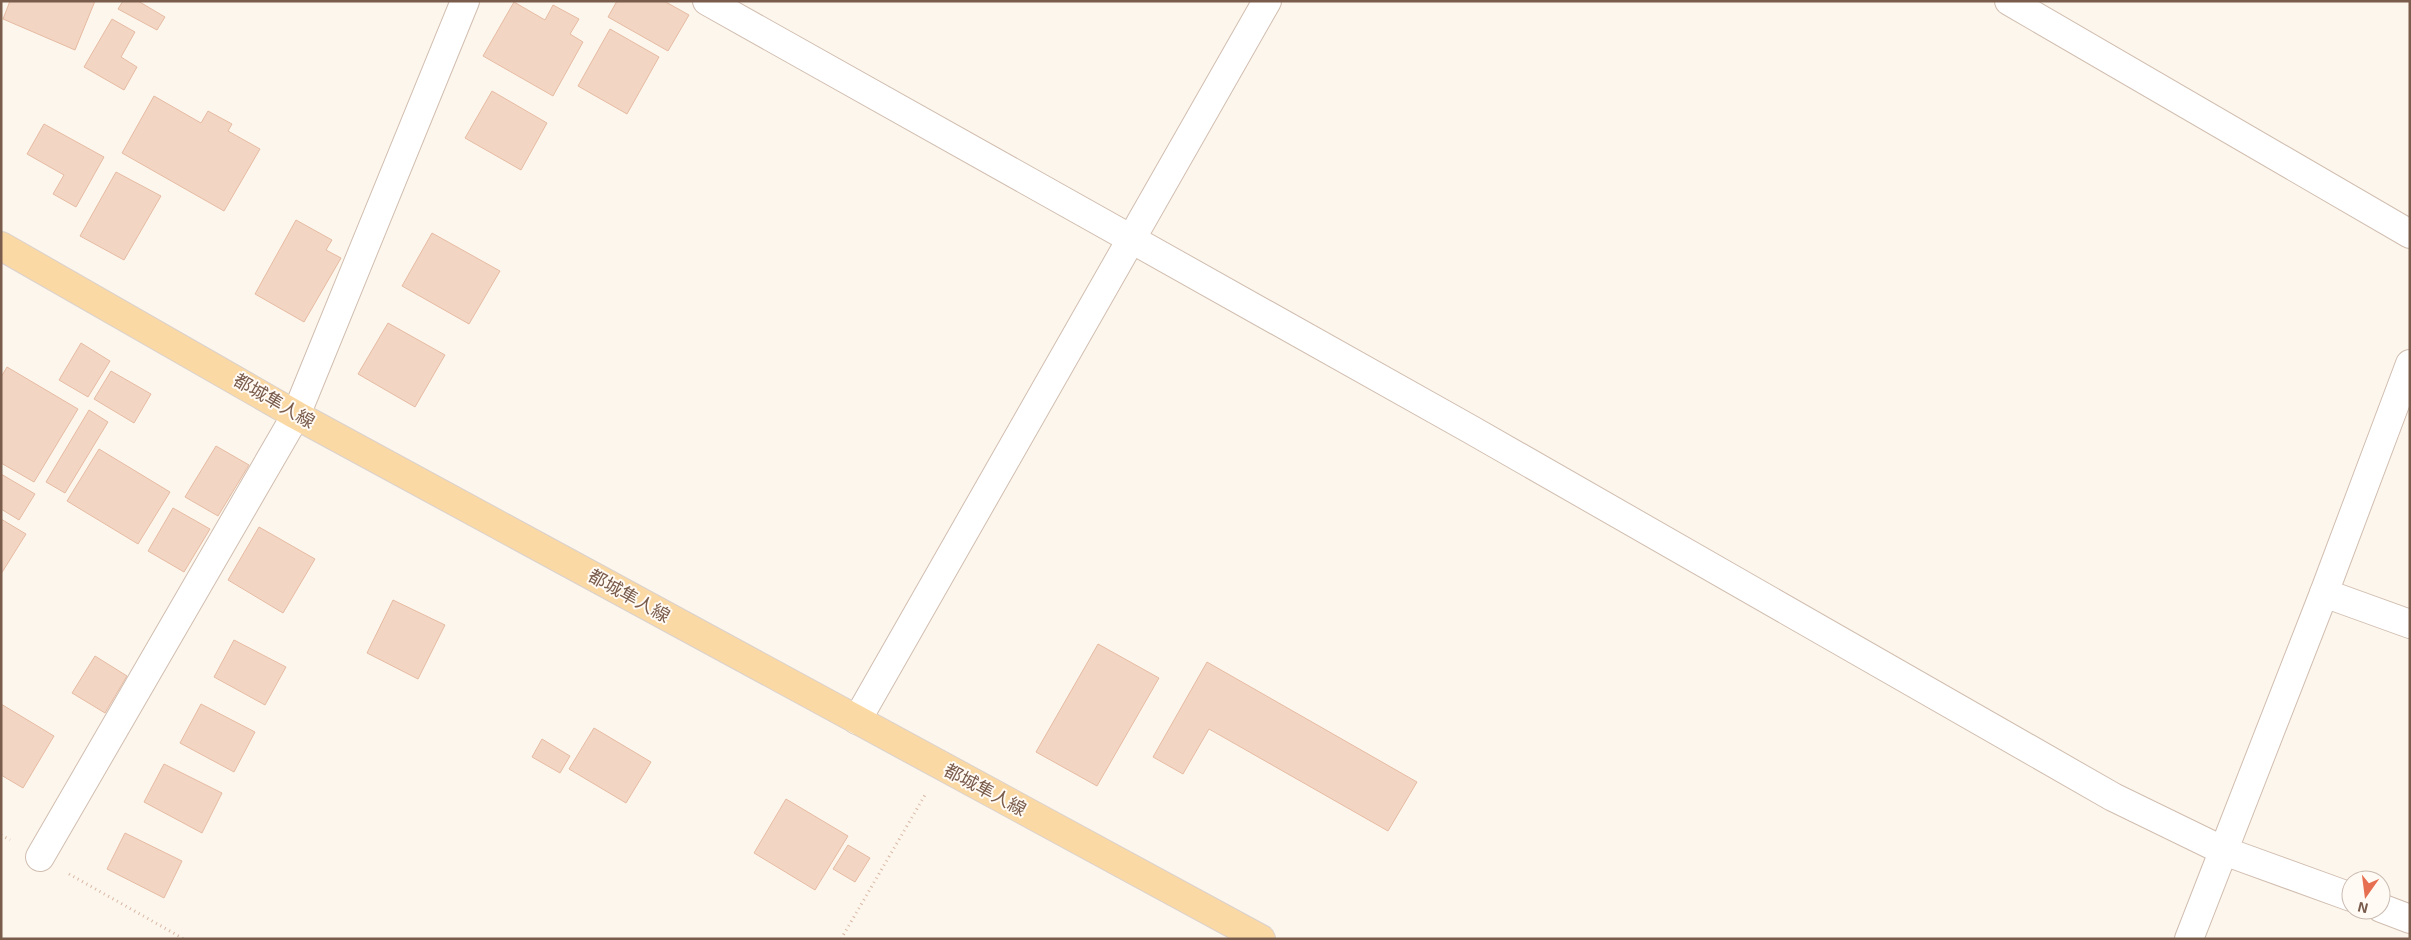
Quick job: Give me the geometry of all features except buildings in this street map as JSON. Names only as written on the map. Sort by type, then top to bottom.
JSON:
[{"type":"main road","name":"都城隼人線","points":[[1,246],[296,415],[941,767],[1261,939]]},
{"type":"street","points":[[40,857],[296,415],[465,1]]},
{"type":"street","points":[[707,1],[1470,429],[2113,797],[2224,851],[2341,893]]},
{"type":"street","points":[[857,720],[1267,1]]},
{"type":"street","points":[[2009,1],[2410,234]]},
{"type":"street","points":[[2190,939],[2324,593],[2410,364]]},
{"type":"street","points":[[2324,593],[2410,624]]},
{"type":"street","points":[[2391,912],[2410,919]]},
{"type":"path","points":[[841,939],[941,767]]},
{"type":"path","points":[[1,835],[184,939]]}]
